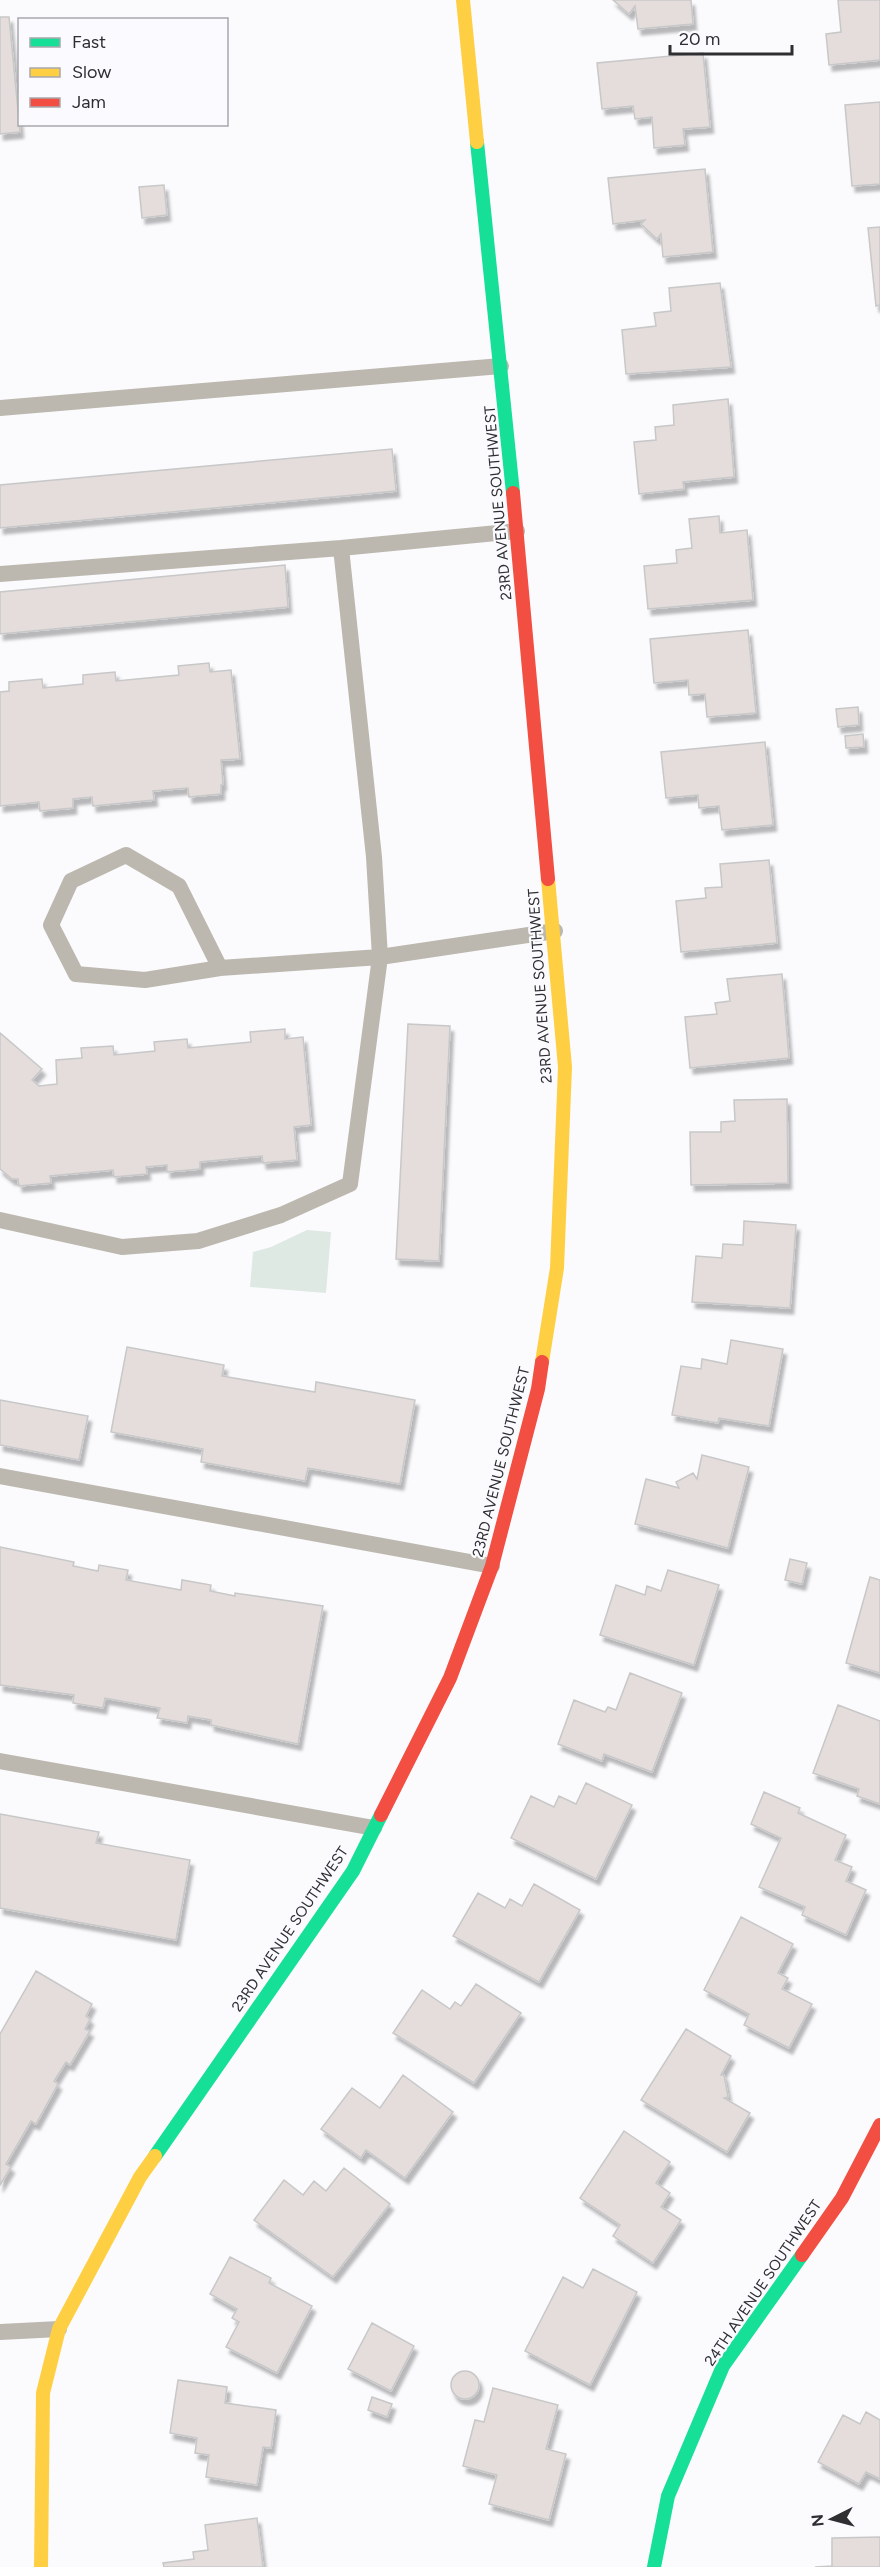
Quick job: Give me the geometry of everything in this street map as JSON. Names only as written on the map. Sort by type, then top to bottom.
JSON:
[{"type":"street","name":"23RD AVENUE SOUTHWEST","points":[[41,2567],[42,2393],[59,2329],[140,2177],[353,1871],[450,1678],[492,1566],[538,1389],[557,1268],[565,1067],[555,931],[517,531],[463,0]]},
{"type":"street","name":"24TH AVENUE SOUTHWEST","points":[[654,2567],[668,2496],[723,2366],[842,2198],[880,2125]]},
{"type":"lane","points":[[0,408],[501,366]]},
{"type":"lane","points":[[0,574],[342,548],[517,531]]},
{"type":"lane","points":[[0,1220],[122,1247],[198,1241],[281,1215],[350,1184],[380,957],[374,857],[342,548]]},
{"type":"lane","points":[[220,968],[179,886],[126,855],[71,881],[51,926],[76,974],[145,980],[220,968],[380,957],[555,931]]},
{"type":"lane","points":[[0,1476],[492,1566]]},
{"type":"lane","points":[[0,1761],[374,1828]]},
{"type":"lane","points":[[0,2332],[59,2329]]},
{"type":"shaded area","points":[[307,1230],[331,1232],[326,1293],[250,1287],[253,1252],[271,1247]]},
{"type":"building","points":[[613,0],[691,0],[693,24],[638,29],[635,6],[629,14]]},
{"type":"building","points":[[838,0],[880,0],[880,60],[829,65],[826,34],[841,32]]},
{"type":"building","points":[[0,17],[9,17],[20,132],[0,134]]},
{"type":"building","points":[[703,53],[710,127],[683,129],[685,145],[654,148],[652,117],[635,119],[633,106],[602,109],[597,63]]},
{"type":"building","points":[[880,102],[880,184],[852,186],[845,105]]},
{"type":"building","points":[[705,169],[713,252],[663,257],[661,234],[657,239],[641,224],[645,220],[613,224],[608,178]]},
{"type":"building","points":[[164,185],[167,215],[142,218],[139,187]]},
{"type":"building","points":[[880,227],[880,305],[876,306],[868,228]]},
{"type":"building","points":[[720,283],[731,367],[626,374],[622,330],[656,326],[654,313],[671,311],[669,288]]},
{"type":"building","points":[[728,399],[734,477],[683,482],[684,489],[639,494],[634,442],[656,440],[655,427],[674,425],[673,405]]},
{"type":"building","points":[[392,449],[396,491],[0,528],[0,485]]},
{"type":"building","points":[[719,516],[720,533],[747,530],[753,600],[648,609],[644,566],[677,563],[676,550],[692,548],[689,519]]},
{"type":"building","points":[[285,565],[288,607],[0,634],[0,592]]},
{"type":"building","points":[[748,630],[756,713],[707,717],[705,694],[689,695],[688,680],[654,683],[650,639]]},
{"type":"building","points":[[209,663],[210,672],[231,670],[240,759],[221,760],[223,784],[221,794],[189,797],[188,788],[153,791],[154,800],[93,806],[92,797],[73,799],[73,808],[40,811],[39,802],[0,806],[0,692],[9,691],[9,682],[42,679],[43,688],[83,684],[83,675],[115,672],[116,681],[179,675],[178,666]]},
{"type":"building","points":[[858,707],[859,725],[838,727],[836,709]]},
{"type":"building","points":[[863,734],[864,747],[846,748],[845,736]]},
{"type":"building","points":[[765,742],[773,825],[722,830],[719,806],[699,808],[698,795],[666,798],[661,752]]},
{"type":"building","points":[[769,860],[777,943],[681,952],[676,901],[706,898],[705,888],[722,887],[720,864]]},
{"type":"building","points":[[782,974],[789,1058],[690,1068],[685,1017],[717,1014],[715,1003],[730,1001],[727,979]]},
{"type":"building","points":[[408,1024],[450,1026],[439,1261],[396,1259]]},
{"type":"building","points":[[285,1029],[285,1039],[303,1037],[311,1125],[294,1127],[297,1160],[263,1163],[262,1156],[200,1162],[200,1169],[167,1172],[167,1165],[146,1167],[147,1174],[114,1177],[113,1170],[50,1176],[51,1183],[19,1186],[18,1179],[12,1179],[0,1169],[0,1033],[42,1069],[32,1080],[39,1086],[57,1084],[56,1060],[82,1058],[81,1048],[113,1046],[114,1055],[155,1051],[154,1042],[187,1039],[188,1048],[251,1042],[250,1032]]},
{"type":"building","points":[[787,1099],[788,1183],[691,1185],[690,1132],[721,1132],[721,1122],[735,1121],[734,1100]]},
{"type":"building","points":[[744,1221],[796,1225],[790,1308],[692,1302],[696,1256],[722,1258],[723,1244],[743,1245]]},
{"type":"building","points":[[731,1340],[783,1349],[769,1426],[719,1418],[718,1423],[672,1415],[681,1366],[701,1369],[702,1359],[727,1364]]},
{"type":"building","points":[[127,1347],[224,1365],[222,1376],[315,1392],[316,1382],[415,1400],[400,1484],[308,1468],[305,1481],[201,1462],[203,1449],[111,1432]]},
{"type":"building","points":[[0,1400],[88,1416],[79,1460],[0,1445]]},
{"type":"building","points":[[702,1455],[749,1467],[728,1548],[635,1524],[646,1479],[679,1488],[676,1482],[693,1473],[697,1479]]},
{"type":"building","points":[[0,1547],[74,1562],[73,1566],[98,1571],[99,1565],[128,1570],[126,1580],[181,1590],[182,1580],[211,1585],[210,1591],[235,1596],[235,1593],[323,1606],[298,1744],[211,1725],[211,1720],[188,1716],[187,1723],[157,1718],[160,1708],[105,1698],[103,1708],[73,1703],[74,1695],[0,1685]]},
{"type":"building","points":[[790,1559],[807,1563],[802,1584],[785,1580]]},
{"type":"building","points":[[668,1570],[719,1585],[694,1665],[600,1635],[616,1585],[645,1595],[647,1586],[661,1591]]},
{"type":"building","points":[[870,1577],[880,1580],[880,1673],[846,1663]]},
{"type":"building","points":[[630,1673],[682,1693],[652,1772],[604,1754],[602,1761],[558,1744],[574,1700],[605,1712],[608,1707],[616,1710]]},
{"type":"building","points":[[838,1705],[880,1721],[880,1804],[857,1796],[859,1789],[813,1773]]},
{"type":"building","points":[[586,1783],[632,1805],[596,1879],[511,1838],[531,1796],[554,1807],[559,1796],[576,1804]]},
{"type":"building","points":[[764,1792],[800,1808],[798,1813],[846,1835],[835,1860],[852,1867],[846,1881],[866,1890],[846,1935],[802,1915],[805,1907],[759,1887],[781,1838],[751,1824]]},
{"type":"building","points":[[0,1814],[99,1832],[96,1843],[190,1860],[176,1940],[0,1908]]},
{"type":"building","points":[[534,1884],[580,1910],[539,1982],[453,1936],[478,1893],[505,1908],[510,1899],[522,1906]]},
{"type":"building","points":[[741,1917],[793,1944],[778,1973],[788,1978],[782,1989],[812,2004],[789,2048],[744,2025],[749,2014],[704,1990]]},
{"type":"building","points":[[36,1971],[92,2004],[86,2016],[90,2019],[85,2029],[90,2031],[70,2065],[66,2062],[54,2081],[58,2084],[36,2124],[31,2121],[6,2164],[11,2167],[0,2185],[0,2034]]},
{"type":"building","points":[[476,1984],[521,2013],[474,2083],[393,2033],[422,1990],[450,2009],[455,2002],[461,2006]]},
{"type":"building","points":[[686,2029],[731,2056],[721,2075],[724,2075],[728,2097],[724,2098],[750,2113],[727,2152],[641,2100]]},
{"type":"building","points":[[403,2075],[453,2112],[405,2178],[366,2150],[361,2158],[321,2129],[352,2088],[380,2108]]},
{"type":"building","points":[[624,2131],[670,2162],[656,2183],[670,2193],[661,2207],[681,2220],[653,2263],[613,2236],[620,2225],[580,2198]]},
{"type":"building","points":[[344,2168],[390,2204],[333,2277],[254,2220],[284,2180],[303,2195],[314,2181],[326,2191]]},
{"type":"building","points":[[230,2257],[271,2278],[269,2283],[312,2306],[277,2373],[226,2347],[239,2322],[232,2318],[237,2309],[210,2294]]},
{"type":"building","points":[[593,2269],[637,2292],[590,2385],[525,2351],[563,2277],[583,2288]]},
{"type":"building","points":[[372,2323],[414,2346],[391,2391],[348,2369]]},
{"type":"building","points":[[465,2371],[475,2375],[479,2385],[475,2395],[465,2399],[455,2395],[451,2385],[455,2375]]},
{"type":"building","points":[[178,2380],[227,2387],[225,2403],[276,2410],[271,2448],[263,2447],[257,2485],[206,2477],[209,2455],[195,2453],[197,2438],[170,2433]]},
{"type":"building","points":[[493,2388],[558,2405],[546,2449],[566,2454],[549,2520],[489,2504],[497,2475],[463,2466],[475,2420],[484,2422]]},
{"type":"building","points":[[372,2397],[392,2404],[387,2417],[368,2410]]},
{"type":"building","points":[[866,2412],[880,2420],[880,2479],[866,2472],[859,2484],[818,2462],[843,2415],[860,2424]]},
{"type":"building","points":[[257,2518],[263,2567],[164,2567],[163,2563],[194,2559],[193,2552],[208,2550],[205,2525]]},
{"type":"building","points":[[880,2537],[880,2567],[815,2567],[832,2566],[832,2538]]},
{"type":"traffic: fast","points":[[477,142],[513,493]]},
{"type":"traffic: fast","points":[[155,2156],[353,1871],[381,1815]]},
{"type":"traffic: fast","points":[[654,2567],[668,2496],[723,2366],[802,2255]]},
{"type":"traffic: slow","points":[[463,0],[477,142]]},
{"type":"traffic: slow","points":[[542,1362],[557,1268],[565,1067],[548,879]]},
{"type":"traffic: slow","points":[[41,2567],[43,2393],[59,2329],[140,2177],[155,2156]]},
{"type":"traffic: jam","points":[[513,493],[548,879]]},
{"type":"traffic: jam","points":[[381,1815],[450,1678],[492,1566],[538,1389],[542,1362]]},
{"type":"traffic: jam","points":[[802,2255],[842,2198],[880,2125]]}]
